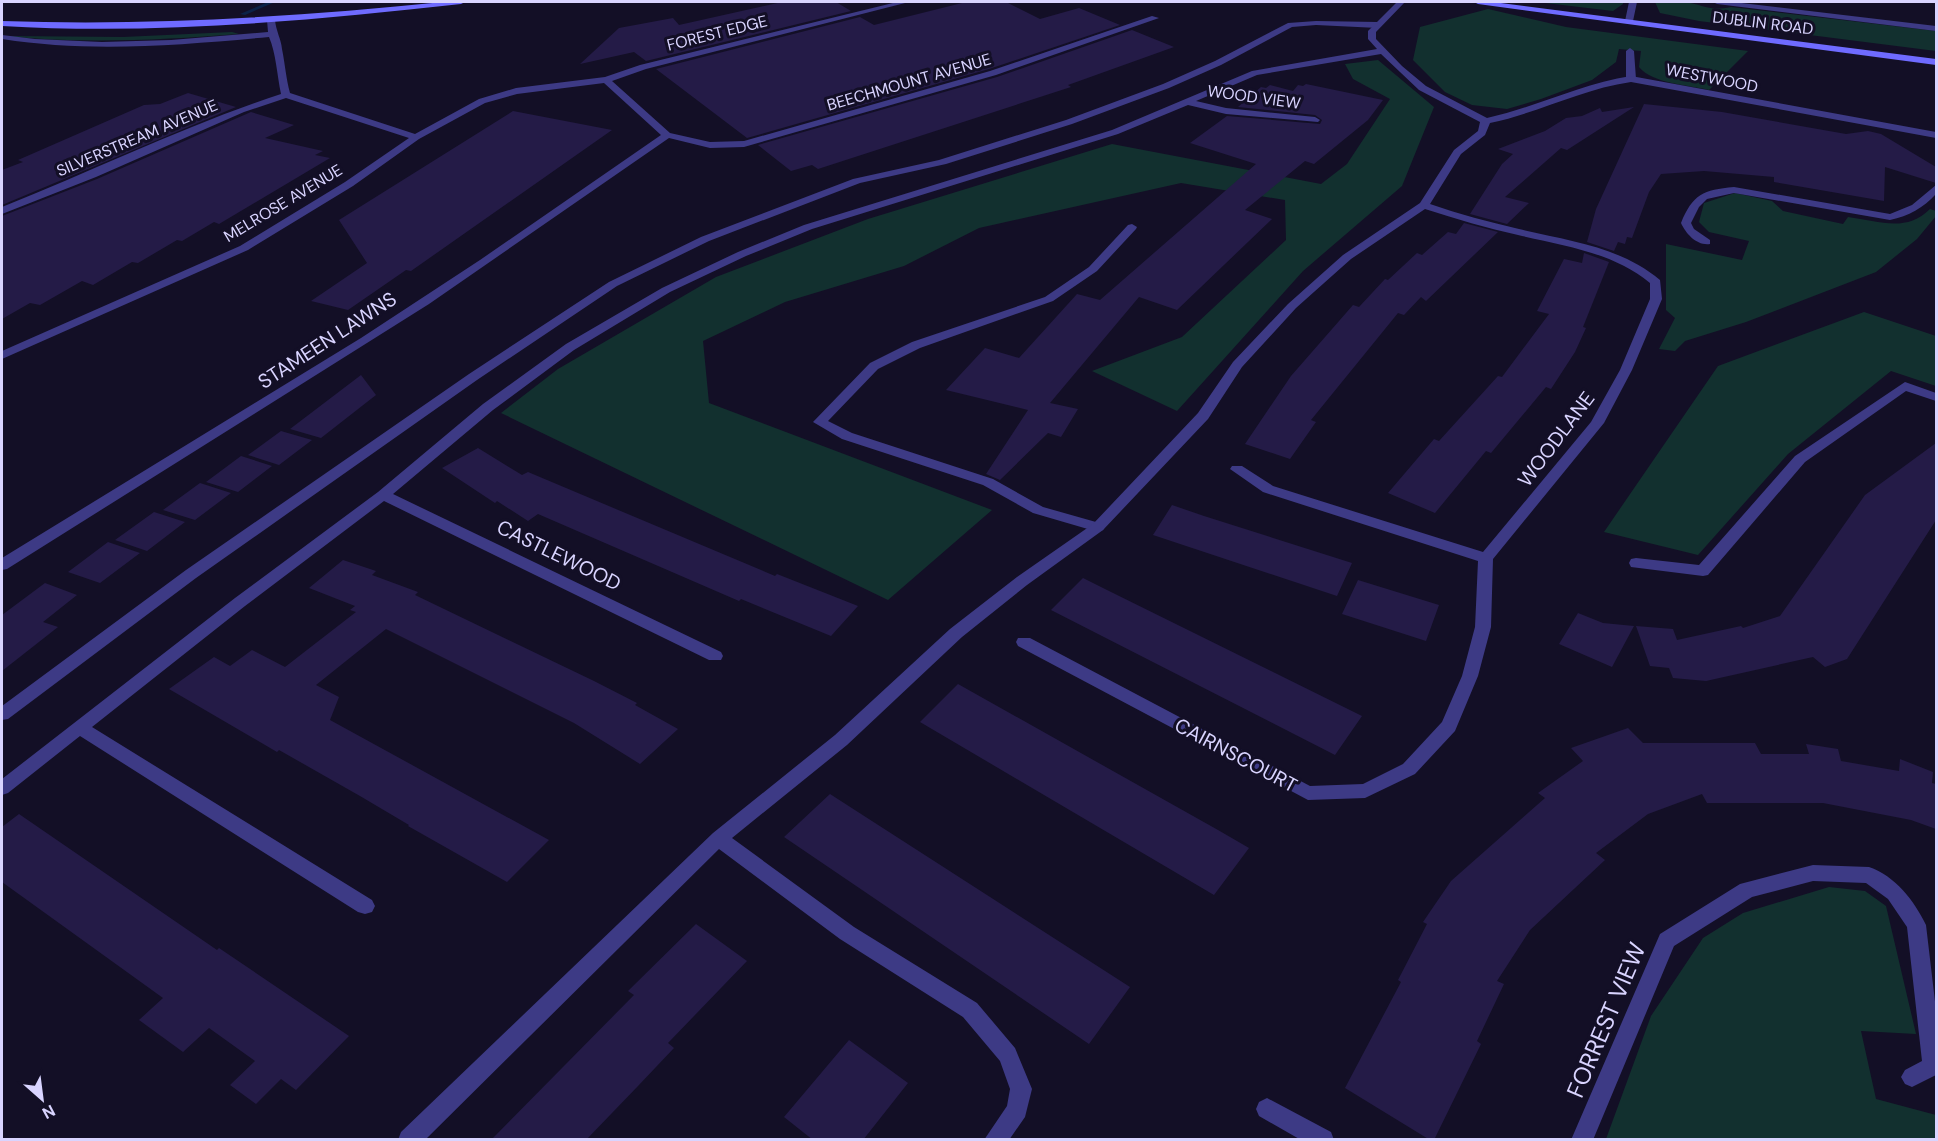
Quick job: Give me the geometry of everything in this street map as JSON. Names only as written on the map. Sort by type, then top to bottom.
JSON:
[{"type":"main road","points":[[2,24],[100,27],[271,20],[461,2]]},
{"type":"main road","name":"DUBLIN ROAD","points":[[1478,2],[1936,62]]},
{"type":"street","name":"FOREST EDGE","points":[[417,137],[482,101],[516,91],[606,80],[643,67],[905,2]]},
{"type":"street","points":[[409,1140],[719,838],[841,740],[956,633],[1098,527],[1203,416],[1237,365],[1292,306],[1347,257],[1424,205],[1457,152],[1482,133],[1486,126],[1485,121],[1430,93],[1414,82],[1372,39],[1372,31],[1401,2]]},
{"type":"street","points":[[1629,21],[1633,2]]},
{"type":"street","points":[[1717,2],[1936,29]]},
{"type":"street","name":"BEECHMOUNT AVENUE","points":[[667,135],[711,145],[744,144],[993,74],[1155,18]]},
{"type":"street","points":[[271,20],[286,95],[417,137]]},
{"type":"street","points":[[2,714],[191,574],[473,377],[613,284],[705,239],[857,181],[942,162],[1069,122],[1166,86],[1218,63],[1292,25],[1316,23],[1378,25]]},
{"type":"street","points":[[2,37],[26,41],[124,43],[272,34]]},
{"type":"street","points":[[2,788],[240,602],[383,495],[488,407],[570,347],[666,290],[742,254],[808,227],[1115,132],[1255,73],[1383,51]]},
{"type":"street","points":[[1630,51],[1630,79]]},
{"type":"street","name":"WESTWOOD","points":[[1485,121],[1551,103],[1608,82],[1630,79],[1936,135]]},
{"type":"street","points":[[606,80],[667,135]]},
{"type":"street","name":"SILVERSTREAM AVENUE","points":[[2,211],[92,175],[241,110],[286,95]]},
{"type":"street","name":"WOOD VIEW","points":[[1189,102],[1226,111],[1315,120]]},
{"type":"street","name":"STAMEEN LAWNS","points":[[2,565],[228,428],[425,300],[667,135]]},
{"type":"street","name":"MELROSE AVENUE","points":[[2,355],[244,248],[349,184],[417,137]]},
{"type":"street","points":[[1706,242],[1690,231],[1686,223],[1694,203],[1716,192],[1734,190],[1890,217],[1907,214],[1923,203],[1936,188]]},
{"type":"street","name":"WOODLANE","points":[[1424,205],[1476,222],[1620,257],[1644,270],[1656,282],[1656,299],[1626,370],[1597,423],[1486,558]]},
{"type":"street","points":[[1098,527],[1038,510],[988,482],[847,436],[820,422],[874,366],[916,345],[1049,299],[1093,269],[1132,227]]},
{"type":"street","points":[[1636,563],[1703,571],[1800,459],[1905,386],[1936,397]]},
{"type":"street","points":[[1237,469],[1268,489],[1486,558]]},
{"type":"street","name":"CASTLEWOOD","points":[[383,495],[715,656]]},
{"type":"street","name":"CAIRNSCOURT","points":[[1024,642],[1308,793],[1365,791],[1409,769],[1449,726],[1470,676],[1483,627],[1486,558]]},
{"type":"street","points":[[79,727],[364,906]]},
{"type":"street","points":[[719,838],[738,855],[847,933],[970,1010],[1008,1055],[1021,1089],[1017,1110],[995,1140]]},
{"type":"street","name":"FORREST VIEW","points":[[1582,1140],[1667,940],[1747,890],[1813,873],[1869,875],[1895,893],[1916,925],[1933,1065],[1912,1077]]},
{"type":"street","points":[[1267,1109],[1323,1140]]},
{"type":"green space","points":[[1681,1],[1711,8],[1731,7],[1936,31],[1936,51],[1699,21],[1660,13],[1655,2]]},
{"type":"green space","points":[[1537,2],[1623,2],[1623,4],[1613,11]]},
{"type":"green space","points":[[1488,9],[1566,27],[1748,51],[1709,90],[1653,77],[1639,67],[1641,51],[1619,49],[1616,62],[1592,80],[1507,109],[1472,105],[1445,92],[1413,60],[1420,27]]},
{"type":"green space","points":[[232,32],[239,34],[122,40],[64,40],[5,36],[123,37]]},
{"type":"green space","points":[[1378,60],[1434,107],[1402,186],[1303,271],[1177,411],[1092,371],[1182,337],[1286,240],[1285,200],[1181,183],[979,228],[904,266],[785,302],[703,341],[709,403],[992,510],[888,600],[501,413],[558,369],[716,277],[868,219],[1112,144],[1321,184],[1347,164],[1390,99],[1353,79],[1345,64]]},
{"type":"green space","points":[[1735,193],[1772,201],[1783,211],[1843,224],[1848,217],[1881,223],[1902,223],[1921,216],[1930,209],[1936,211],[1936,216],[1917,239],[1876,272],[1746,322],[1685,341],[1675,351],[1659,349],[1675,318],[1666,310],[1666,244],[1742,260],[1749,241],[1709,232],[1699,222],[1704,203]]},
{"type":"green space","points":[[1864,312],[1936,336],[1936,386],[1891,371],[1788,454],[1698,555],[1604,532],[1718,366]]},
{"type":"green space","points":[[1829,887],[1865,891],[1886,906],[1916,1034],[1861,1031],[1876,1099],[1936,1115],[1936,1139],[1606,1139],[1651,1016],[1703,938],[1743,913]]},
{"type":"building","points":[[782,2],[836,2],[851,11],[646,61],[634,52],[580,64],[619,28],[673,18],[679,25]]},
{"type":"building","points":[[966,2],[1006,2],[1040,19],[1079,8],[1120,25],[989,69],[747,138],[656,69],[860,17],[874,25]]},
{"type":"building","points":[[1132,30],[1174,47],[1068,85],[1071,87],[818,169],[812,165],[791,171],[758,145],[997,77]]},
{"type":"building","points":[[1306,84],[1383,100],[1368,120],[1314,164],[1305,161],[1245,210],[1272,219],[1177,310],[1139,297],[1050,403],[1078,409],[1061,437],[1048,433],[1000,480],[986,474],[1028,410],[946,390],[985,348],[1019,358],[1077,294],[1100,300],[1256,164],[1190,143],[1227,116],[1320,124],[1322,120],[1315,115],[1238,107],[1261,87],[1266,88],[1270,85],[1293,91],[1298,85]]},
{"type":"building","points":[[188,93],[236,107],[2,205],[2,170],[23,162],[18,160],[144,105],[160,104]]},
{"type":"building","points":[[1644,104],[1722,112],[1846,134],[1868,131],[1881,134],[1936,167],[1936,183],[1885,167],[1884,201],[1774,182],[1774,177],[1704,171],[1661,174],[1649,192],[1632,238],[1627,237],[1625,244],[1618,242],[1614,251],[1587,242],[1596,209]]},
{"type":"building","points":[[1634,107],[1567,150],[1561,148],[1505,197],[1529,203],[1507,224],[1470,214],[1502,164],[1513,154],[1498,149],[1545,131],[1566,118],[1582,116],[1600,108],[1602,112]]},
{"type":"building","points":[[513,111],[612,130],[411,271],[406,270],[348,310],[311,301],[367,263],[339,220]]},
{"type":"building","points":[[251,112],[294,125],[265,138],[323,151],[315,155],[330,158],[219,224],[214,222],[138,263],[132,262],[93,285],[82,281],[40,305],[30,303],[2,319],[2,216],[97,179]]},
{"type":"building","points":[[1464,223],[1498,232],[1426,301],[1421,297],[1404,315],[1398,313],[1311,420],[1316,422],[1290,459],[1245,444],[1291,376],[1353,305],[1359,307],[1385,279],[1388,280],[1417,253],[1422,255],[1448,232],[1456,234]]},
{"type":"building","points":[[1584,253],[1609,262],[1583,327],[1586,328],[1575,352],[1551,389],[1546,387],[1491,453],[1486,451],[1435,513],[1388,493],[1434,439],[1439,441],[1498,376],[1502,377],[1549,314],[1537,311],[1564,259],[1582,263]]},
{"type":"building","points":[[361,375],[376,395],[321,438],[290,429]]},
{"type":"building","points":[[281,431],[312,440],[279,465],[248,455]]},
{"type":"building","points":[[1936,443],[1936,520],[1847,659],[1825,667],[1813,657],[1706,681],[1673,678],[1669,668],[1650,666],[1636,626],[1673,629],[1677,640],[1741,626],[1743,628],[1780,616],[1865,495]]},
{"type":"building","points":[[478,448],[522,475],[528,472],[775,576],[777,574],[858,606],[831,636],[741,599],[739,601],[538,514],[528,521],[497,501],[495,503],[442,468]]},
{"type":"building","points":[[241,456],[272,466],[238,492],[206,482]]},
{"type":"building","points":[[200,483],[231,493],[195,520],[163,510]]},
{"type":"building","points":[[1172,505],[1352,563],[1337,596],[1153,535]]},
{"type":"building","points":[[154,512],[185,522],[147,551],[115,540]]},
{"type":"building","points":[[108,542],[140,553],[100,583],[68,572]]},
{"type":"building","points":[[343,560],[376,571],[372,575],[418,592],[415,595],[594,681],[637,703],[635,705],[678,729],[640,764],[574,723],[386,629],[316,685],[339,697],[330,720],[549,840],[507,882],[169,689],[214,657],[230,666],[252,650],[285,667],[356,612],[350,610],[355,606],[309,588]]},
{"type":"building","points":[[1083,578],[1362,716],[1335,755],[1051,610]]},
{"type":"building","points":[[1358,580],[1439,605],[1426,641],[1342,614]]},
{"type":"building","points":[[45,583],[77,595],[43,622],[58,627],[2,671],[2,615]]},
{"type":"building","points":[[1578,613],[1603,623],[1634,626],[1612,667],[1559,644]]},
{"type":"building","points":[[958,684],[1249,848],[1214,895],[920,722]]},
{"type":"building","points":[[1628,728],[1643,743],[1755,743],[1761,754],[1809,754],[1806,744],[1838,749],[1841,761],[1899,771],[1900,759],[1933,772],[1932,783],[1936,784],[1936,829],[1911,820],[1823,803],[1707,803],[1702,794],[1648,814],[1596,853],[1605,860],[1530,930],[1497,981],[1504,984],[1477,1041],[1481,1044],[1434,1140],[1430,1140],[1345,1088],[1401,982],[1398,980],[1427,924],[1423,922],[1451,881],[1545,798],[1538,793],[1583,761],[1571,748]]},
{"type":"building","points":[[830,794],[1130,987],[1089,1044],[784,837]]},
{"type":"building","points":[[19,814],[217,950],[219,948],[349,1036],[296,1090],[281,1079],[256,1104],[230,1085],[255,1061],[209,1028],[183,1052],[139,1020],[163,998],[2,882],[2,827]]},
{"type":"building","points":[[696,924],[747,961],[668,1043],[674,1048],[638,1086],[586,1140],[491,1140],[634,995],[628,991]]},
{"type":"building","points":[[849,1040],[908,1083],[863,1140],[813,1140],[784,1117]]},
{"type":"waterway","points":[[243,14],[272,2]]}]
